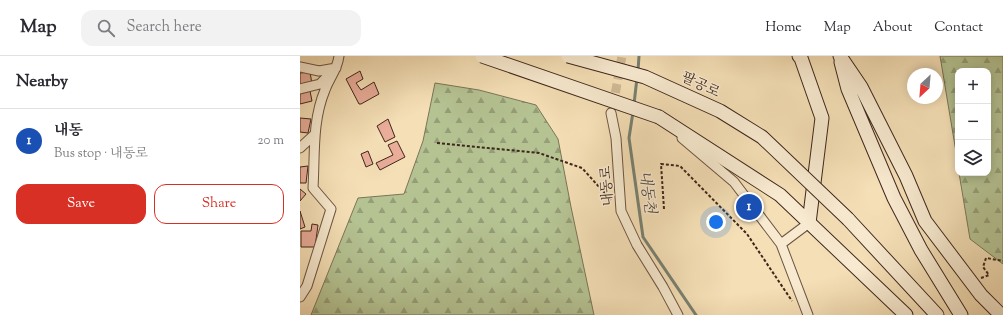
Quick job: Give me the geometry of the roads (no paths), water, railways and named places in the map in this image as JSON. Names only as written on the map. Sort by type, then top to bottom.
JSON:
[{"type":"main road","points":[[482,56],[659,117],[780,195],[906,315]]},
{"type":"main road","name":"팔공로","points":[[568,56],[645,77],[677,90],[720,111],[762,137],[848,219],[938,315]]},
{"type":"main road","points":[[799,56],[822,118],[809,222]]},
{"type":"main road","points":[[840,56],[861,87],[906,176],[925,221],[971,282],[1001,315]]},
{"type":"main road","points":[[840,56],[848,89],[894,198],[921,250],[961,315]]},
{"type":"street","points":[[300,297],[307,286],[331,209],[313,188],[314,134],[325,89],[338,67],[339,56]]},
{"type":"street","points":[[300,67],[319,71],[338,67]]},
{"type":"street","points":[[300,89],[320,84],[338,67]]},
{"type":"street","name":"내동로","points":[[611,113],[616,138],[621,211],[636,245],[663,287],[678,315]]},
{"type":"street","points":[[659,117],[734,182],[781,244],[808,315]]},
{"type":"street","points":[[300,148],[314,134]]},
{"type":"street","points":[[781,244],[809,222]]},
{"type":"waterway","name":"내동천","points":[[638,71],[639,56]]},
{"type":"waterway","name":"내동천","points":[[634,104],[637,78]]},
{"type":"waterway","name":"내동천","points":[[633,112],[629,138],[643,237],[696,315]]},
{"type":"tunnel","points":[[613,106],[622,56]]},
{"type":"place","name":"내동","points":[[749,207]]}]
